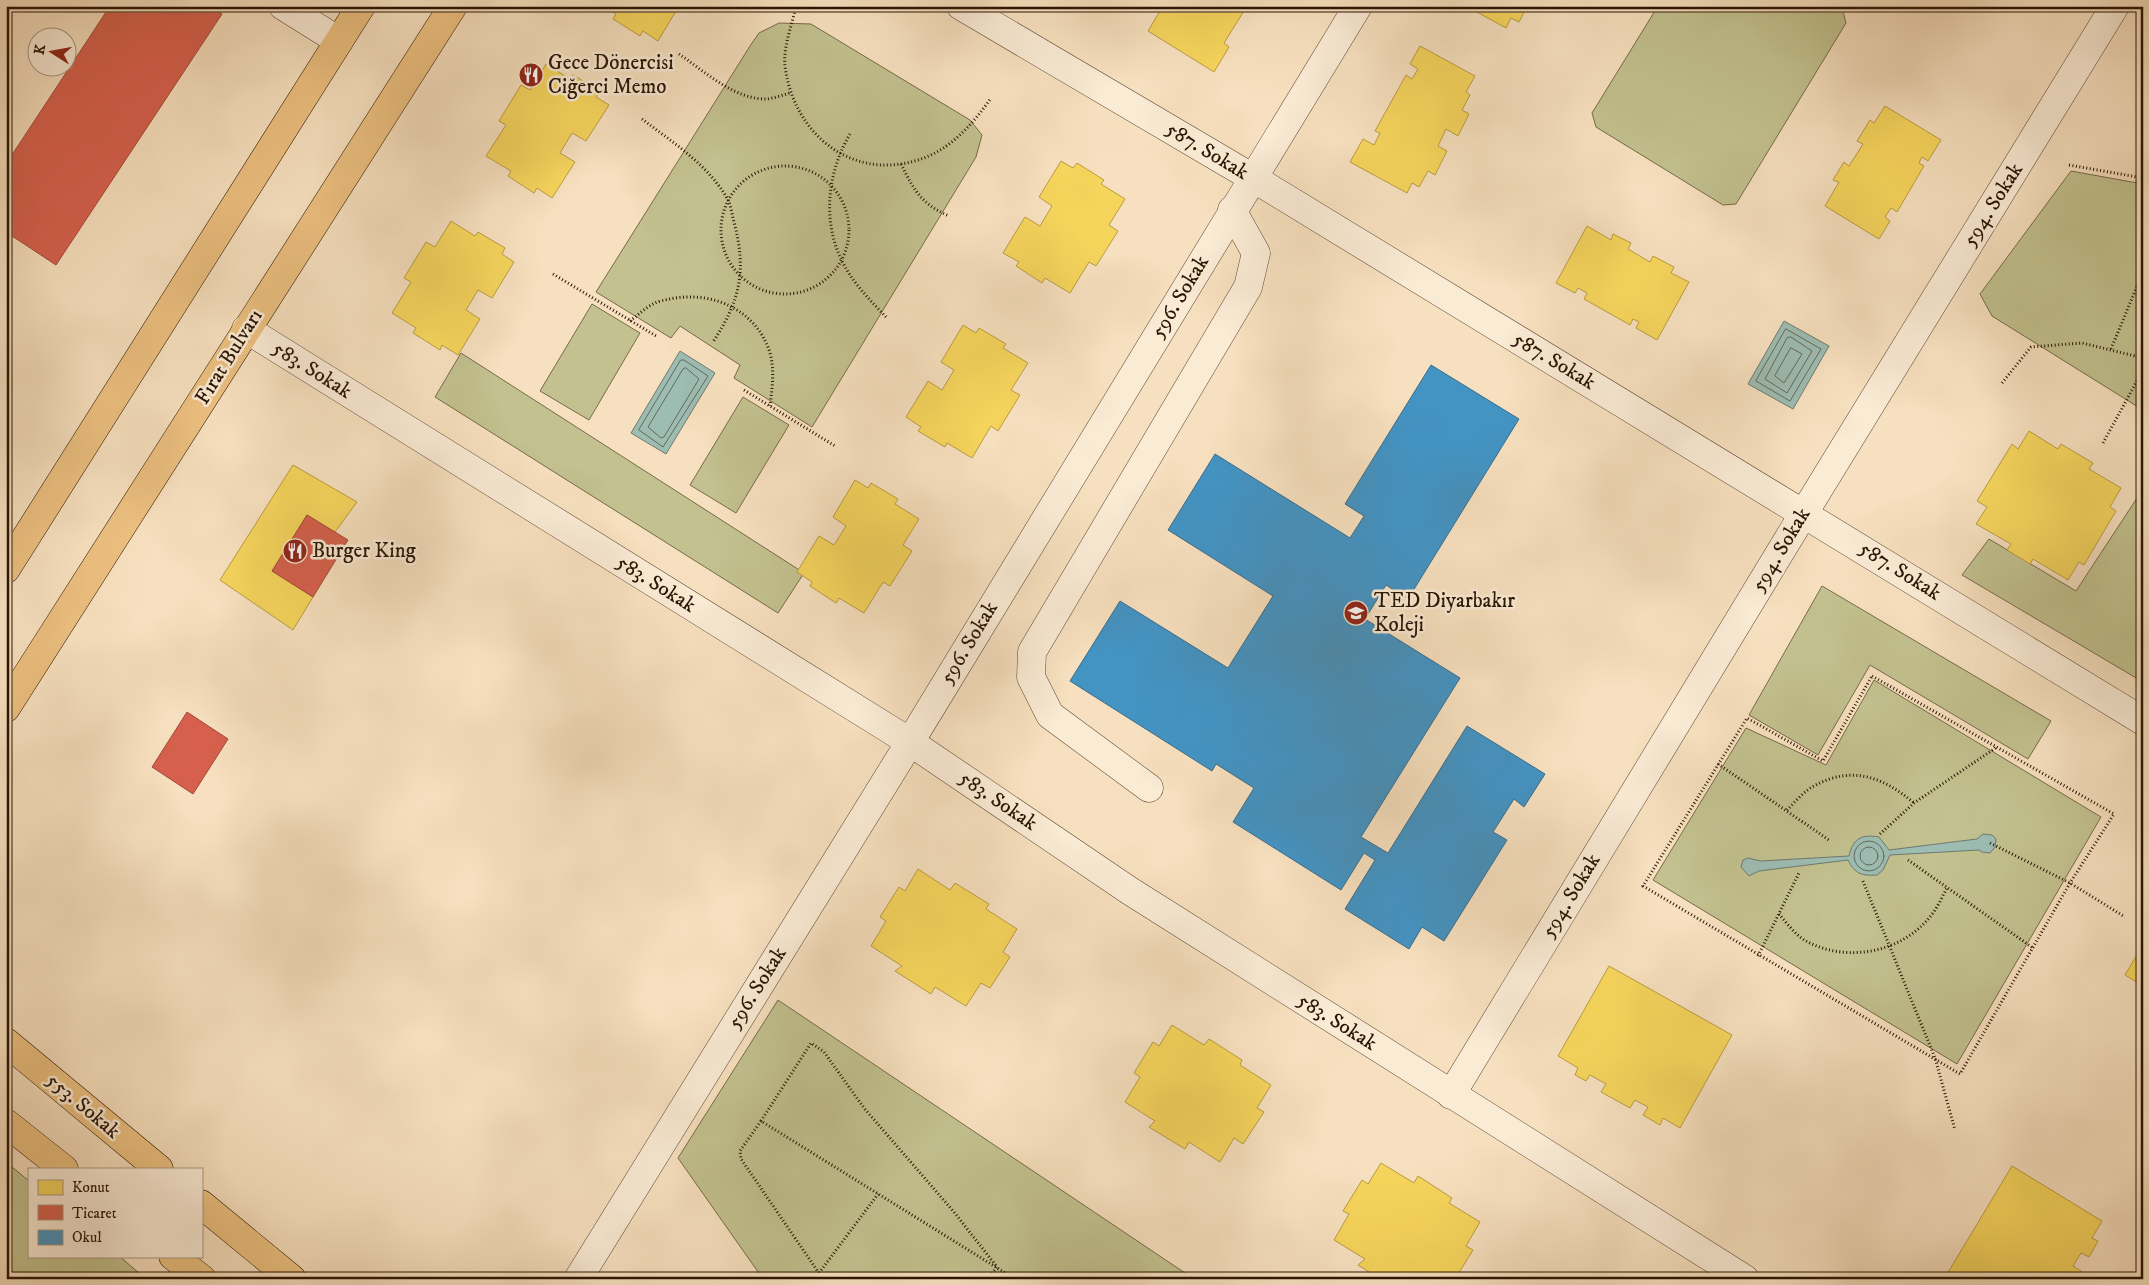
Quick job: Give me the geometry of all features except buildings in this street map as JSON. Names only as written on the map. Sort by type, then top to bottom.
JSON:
[{"type":"main road","points":[[6,569],[361,6]]},
{"type":"main road","name":"Fırat Bulvarı","points":[[6,708],[453,6]]},
{"type":"main road","name":"553. Sokak","points":[[6,1042],[158,1168]]},
{"type":"main road","points":[[6,1123],[63,1168]]},
{"type":"main road","points":[[202,1205],[292,1279]]},
{"type":"main road","points":[[176,1258],[202,1279]]},
{"type":"street","points":[[283,6],[339,41]]},
{"type":"street","name":"587. Sokak","points":[[961,6],[1253,178],[2143,721]]},
{"type":"street","name":"596. Sokak","points":[[578,1279],[910,742],[1232,210],[1358,6]]},
{"type":"street","name":"594. Sokak","points":[[1451,1095],[1804,513],[2115,6]]},
{"type":"street","points":[[1149,788],[1050,715],[1031,677],[1032,652],[1248,287],[1256,253],[1232,210]]},
{"type":"street","name":"583. Sokak","points":[[246,329],[910,742],[1130,891],[1745,1279]]},
{"type":"path","points":[[796,6],[785,64],[790,93],[798,112],[811,131],[832,150],[853,160],[875,165],[901,164],[930,155],[950,144],[977,118],[991,98]]},
{"type":"path","points":[[679,54],[735,91],[750,97],[769,99],[790,93]]},
{"type":"path","points":[[642,119],[696,160],[728,201],[738,238],[740,276],[733,307],[713,342]]},
{"type":"path","points":[[850,134],[839,153],[830,185],[833,236],[841,260],[861,290],[886,317]]},
{"type":"path","points":[[901,164],[922,199],[933,209],[949,216]]},
{"type":"path","points":[[784,165],[805,168],[823,178],[830,185],[838,192],[846,211],[849,233],[844,254],[833,272],[816,286],[796,293],[774,294],[754,286],[740,276],[725,255],[721,234],[723,213],[731,194],[746,178],[764,169],[784,165]]},
{"type":"path","points":[[2069,165],[2143,178]]},
{"type":"path","points":[[2110,349],[2138,284],[2143,261]]},
{"type":"path","points":[[553,274],[656,336]]},
{"type":"path","points":[[2138,284],[2143,295]]},
{"type":"path","points":[[630,321],[655,302],[681,297],[703,297],[733,307],[745,314],[762,335],[770,353],[774,376],[770,406]]},
{"type":"path","points":[[2002,383],[2032,347],[2082,343],[2143,358]]},
{"type":"path","points":[[2103,443],[2143,370]]},
{"type":"path","points":[[744,390],[835,446]]},
{"type":"path","points":[[1872,676],[1997,747],[2114,814],[2070,883],[1960,1074],[1758,956],[1643,886],[1747,718],[1823,761],[1872,676]]},
{"type":"path","points":[[1880,834],[1914,803],[1997,747]]},
{"type":"path","points":[[1718,764],[1788,810],[1829,840]]},
{"type":"path","points":[[1788,810],[1812,787],[1833,778],[1853,776],[1874,778],[1893,786],[1914,803]]},
{"type":"path","points":[[1990,843],[2070,883],[2125,917]]},
{"type":"path","points":[[1908,860],[2033,948]]},
{"type":"path","points":[[1758,956],[1799,873]]},
{"type":"path","points":[[1863,881],[1935,1058],[1955,1130]]},
{"type":"path","points":[[1779,914],[1791,929],[1805,941],[1826,949],[1851,953],[1890,946],[1917,930],[1930,917],[1947,888]]},
{"type":"path","points":[[823,1279],[741,1160],[740,1150],[761,1121],[810,1043],[824,1052],[864,1108],[954,1212],[996,1267]]},
{"type":"path","points":[[761,1121],[1016,1279]]},
{"type":"path","points":[[819,1274],[878,1194]]},
{"type":"path","points":[[988,1279],[996,1267]]},
{"type":"shaded area","points":[[1658,6],[1835,6],[1843,11],[1846,23],[1736,204],[1723,205],[1596,127],[1592,113]]},
{"type":"shaded area","points":[[779,23],[811,24],[970,120],[982,135],[976,157],[812,427],[734,378],[740,365],[680,326],[671,338],[596,292],[750,46],[759,33]]},
{"type":"shaded area","points":[[2071,171],[2143,184],[2143,410],[1992,316],[1980,294]]},
{"type":"shaded area","points":[[592,304],[640,333],[589,420],[540,391]]},
{"type":"shaded area","points":[[461,353],[804,573],[778,613],[435,397]]},
{"type":"shaded area","points":[[743,397],[789,425],[736,513],[690,485]]},
{"type":"shaded area","points":[[2137,498],[2143,502],[2143,682],[1962,575],[1989,539],[2076,591]]},
{"type":"shaded area","points":[[1822,586],[2051,721],[2028,759],[1870,665],[1818,755],[1749,715]]},
{"type":"shaded area","points":[[1874,680],[2101,817],[1957,1064],[1653,880],[1746,728],[1826,765]]},
{"type":"shaded area","points":[[778,1000],[1194,1279],[763,1279],[678,1158]]},
{"type":"shaded area","points":[[6,1162],[28,1180],[28,1258],[121,1258],[146,1279],[6,1279]]},
{"type":"water","points":[[1784,321],[1829,346],[1793,409],[1748,384]]},
{"type":"water","points":[[680,351],[715,373],[666,454],[631,433]]},
{"type":"water","points":[[1983,834],[1992,835],[1996,839],[1995,847],[1990,853],[1979,850],[1890,855],[1883,870],[1877,875],[1867,875],[1856,871],[1848,860],[1759,871],[1749,876],[1741,867],[1743,860],[1748,858],[1761,861],[1849,856],[1856,841],[1868,836],[1879,837],[1889,850],[1977,839]]},
{"type":"place","name":"Gece Dönercisi Ciğerci Memo","points":[[531,75]]},
{"type":"place","name":"Burger King","points":[[295,551]]},
{"type":"place","name":"TED Diyarbakır Koleji","points":[[1356,613]]}]
